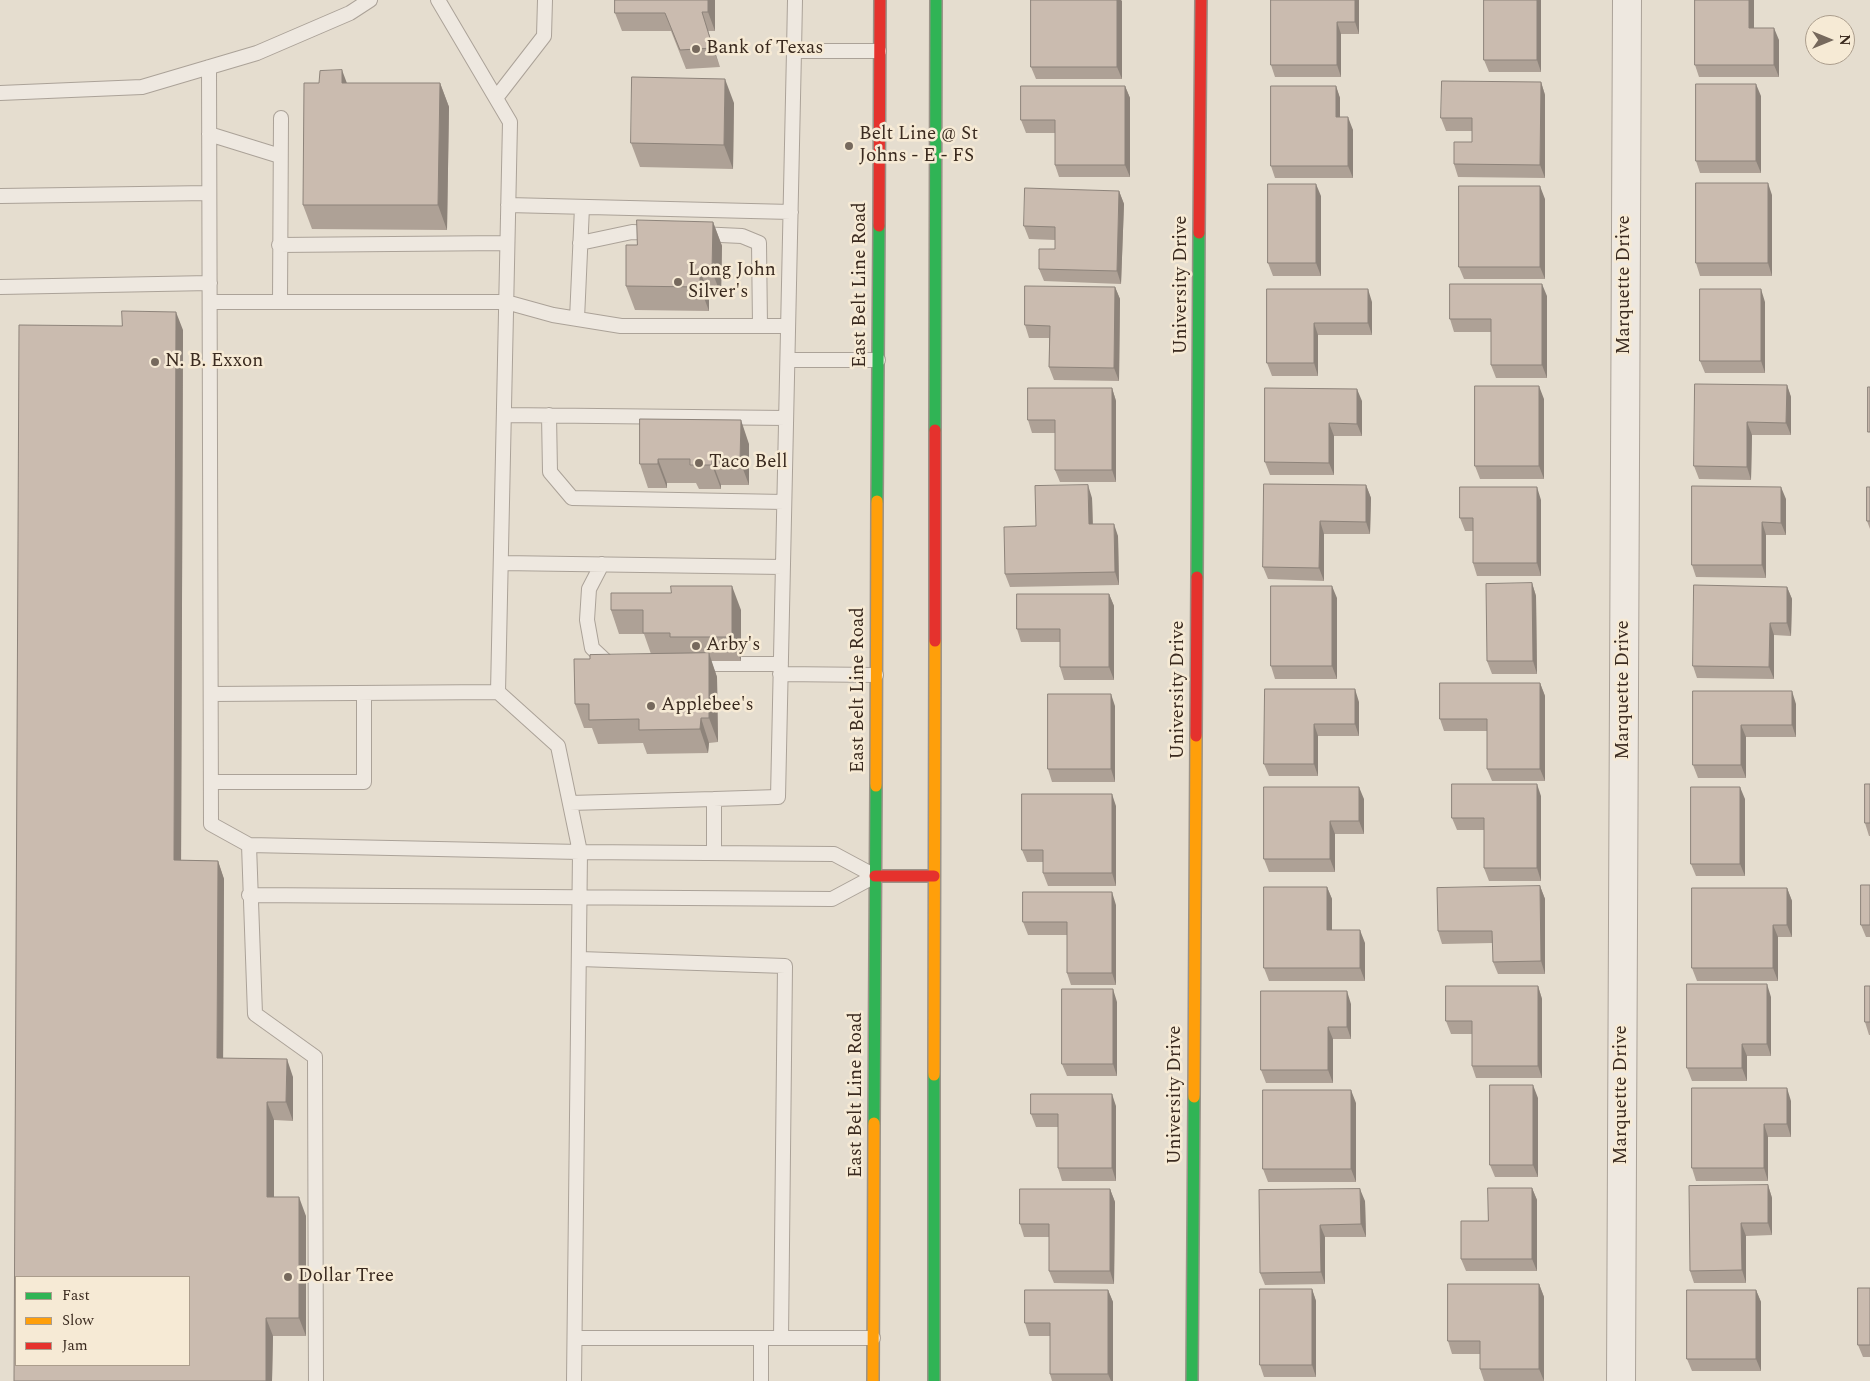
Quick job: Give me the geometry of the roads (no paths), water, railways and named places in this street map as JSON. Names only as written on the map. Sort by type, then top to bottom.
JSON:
[{"type":"main road","name":"East Belt Line Road","points":[[873,1381],[880,0]]},
{"type":"main road","points":[[934,1381],[936,0]]},
{"type":"main road","name":"University Drive","points":[[1192,1381],[1201,0]]},
{"type":"main road","points":[[875,876],[934,876]]},
{"type":"street","name":"Marquette Drive","points":[[1621,1381],[1627,0]]},
{"type":"lane","points":[[0,93],[142,87],[266,49],[350,13],[370,0]]},
{"type":"lane","points":[[438,0],[510,122],[498,692]]},
{"type":"lane","points":[[496,98],[544,36],[545,0]]},
{"type":"lane","points":[[570,803],[778,797],[794,0]]},
{"type":"lane","points":[[794,51],[880,50]]},
{"type":"lane","points":[[209,67],[211,824],[249,845],[580,852],[834,854],[875,876]]},
{"type":"lane","points":[[280,302],[281,118]]},
{"type":"lane","points":[[209,134],[280,156]]},
{"type":"lane","points":[[0,196],[209,193]]},
{"type":"lane","points":[[508,205],[791,212]]},
{"type":"lane","points":[[577,319],[582,207]]},
{"type":"lane","points":[[580,243],[632,232],[669,233]]},
{"type":"lane","points":[[687,234],[742,236],[759,243],[760,326]]},
{"type":"lane","points":[[279,245],[507,243]]},
{"type":"lane","points":[[0,287],[210,284]]},
{"type":"lane","points":[[210,302],[506,302],[553,315],[622,326],[788,326]]},
{"type":"lane","points":[[788,360],[878,360]]},
{"type":"lane","points":[[504,415],[786,418]]},
{"type":"lane","points":[[549,415],[550,472],[572,498],[784,502]]},
{"type":"lane","points":[[501,563],[783,566]]},
{"type":"lane","points":[[602,564],[589,589],[587,620],[592,648],[608,663],[627,664]]},
{"type":"lane","points":[[684,664],[876,675]]},
{"type":"lane","points":[[211,694],[498,692],[558,746],[580,852],[581,898],[574,1381]]},
{"type":"lane","points":[[211,782],[364,782],[364,693]]},
{"type":"lane","points":[[714,799],[714,852]]},
{"type":"lane","points":[[249,845],[249,895],[255,1014],[315,1057],[316,1381]]},
{"type":"lane","points":[[249,895],[832,899],[875,876]]},
{"type":"lane","points":[[580,959],[785,966],[782,1338]]},
{"type":"lane","points":[[575,1338],[873,1338]]},
{"type":"lane","points":[[761,1338],[761,1381]]},
{"type":"place","name":"Bank of Texas","points":[[696,49]]},
{"type":"place","name":"Belt Line @ St Johns - E - FS","points":[[849,146]]},
{"type":"place","name":"Long John Silver's","points":[[678,282]]},
{"type":"place","name":"N. B. Exxon","points":[[155,362]]},
{"type":"place","name":"Taco Bell","points":[[699,463]]},
{"type":"place","name":"Arby's","points":[[696,646]]},
{"type":"place","name":"Applebee's","points":[[651,706]]},
{"type":"place","name":"Dollar Tree","points":[[288,1277]]}]
